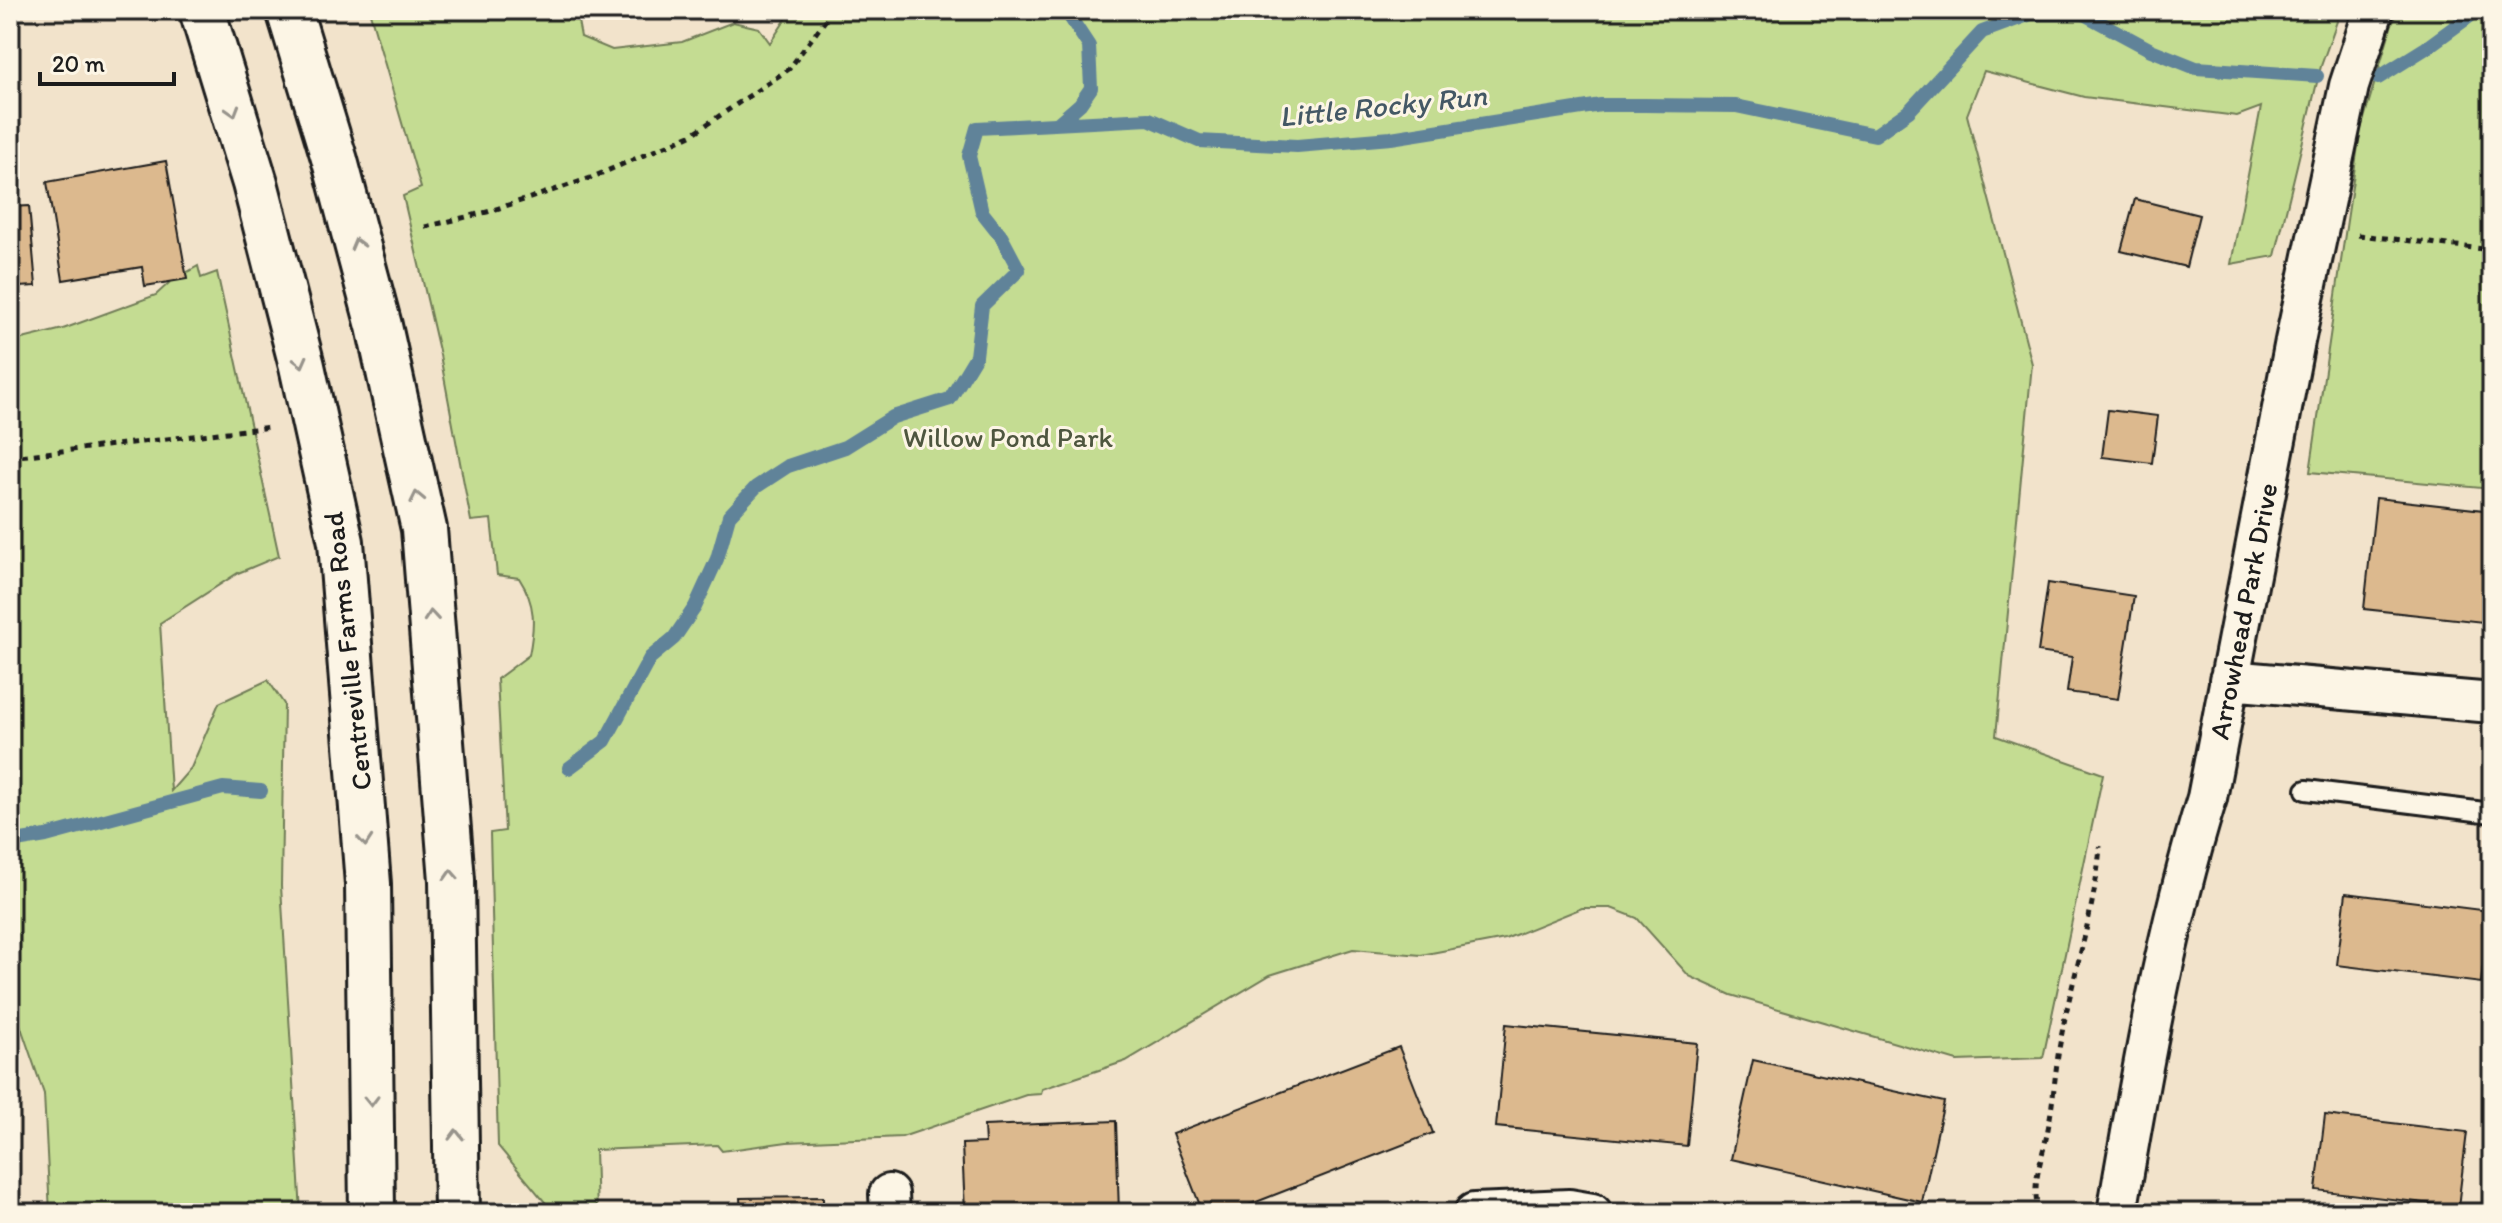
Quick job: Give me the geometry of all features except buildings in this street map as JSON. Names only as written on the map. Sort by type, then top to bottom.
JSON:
[{"type":"street","name":"Centreville Farms Road","points":[[202,10],[259,198],[302,366],[341,542],[368,884],[372,1213]]},
{"type":"street","points":[[289,10],[335,161],[375,311],[424,529],[452,880],[457,1213]]},
{"type":"street","name":"Arrowhead Park Drive","points":[[2117,1213],[2149,1036],[2183,877],[2207,798],[2318,231],[2349,86],[2374,10]]},
{"type":"street","points":[[2229,680],[2492,703]]},
{"type":"street","points":[[1474,1213],[1569,1209],[1592,1213]]},
{"type":"lane","points":[[2306,790],[2492,813]]},
{"type":"path","points":[[425,227],[487,212],[588,179],[691,135],[789,69],[833,10]]},
{"type":"path","points":[[2318,231],[2492,250]]},
{"type":"path","points":[[10,457],[272,426]]},
{"type":"path","points":[[2039,1213],[2036,1174],[2048,1129],[2061,1039],[2097,888],[2100,846]]},
{"type":"green space","name":"Willow Pond Park","points":[[369,10],[576,10],[581,37],[612,50],[682,42],[733,22],[759,28],[770,43],[792,10],[2341,10],[2321,66],[2275,256],[2231,264],[2261,107],[2237,116],[2084,97],[1984,71],[1967,115],[2032,364],[1996,736],[2103,774],[2043,1058],[1957,1061],[1731,995],[1689,976],[1637,918],[1611,908],[1582,908],[1505,939],[1421,955],[1353,949],[1270,975],[1126,1061],[1042,1089],[1041,1094],[1026,1095],[902,1137],[787,1142],[722,1151],[717,1145],[595,1150],[597,1213],[554,1213],[498,1146],[490,833],[505,831],[497,679],[529,655],[533,615],[529,597],[519,578],[497,575],[491,519],[471,521],[440,355],[403,196],[421,188]]},
{"type":"green space","points":[[2399,10],[2492,10],[2492,489],[2310,472],[2360,132],[2392,24]]},
{"type":"green space","points":[[198,266],[201,278],[217,272],[279,556],[238,573],[160,623],[171,791],[191,768],[219,703],[268,680],[284,704],[281,886],[301,1213],[50,1213],[44,1094],[15,1010],[10,1006],[10,342],[63,329],[156,295],[170,282]]},
{"type":"waterway","points":[[1057,124],[1080,104],[1091,88],[1089,46],[1070,17],[1077,10]]},
{"type":"waterway","name":"Little Rocky Run","points":[[2378,78],[2478,10]]},
{"type":"waterway","name":"Little Rocky Run","points":[[569,768],[605,741],[650,658],[674,638],[695,607],[717,559],[729,516],[756,487],[788,466],[845,447],[893,417],[950,399],[976,356],[982,306],[1019,270],[1001,236],[982,212],[969,156],[977,128],[1149,119],[1199,141],[1297,146],[1391,138],[1601,105],[1644,105],[1736,106],[1875,135],[1909,111],[1982,32],[2031,14],[2084,14],[2151,50],[2196,68],[2317,76]]},
{"type":"waterway","name":"Little Rocky Run","points":[[10,842],[46,836],[223,788],[261,791]]}]
